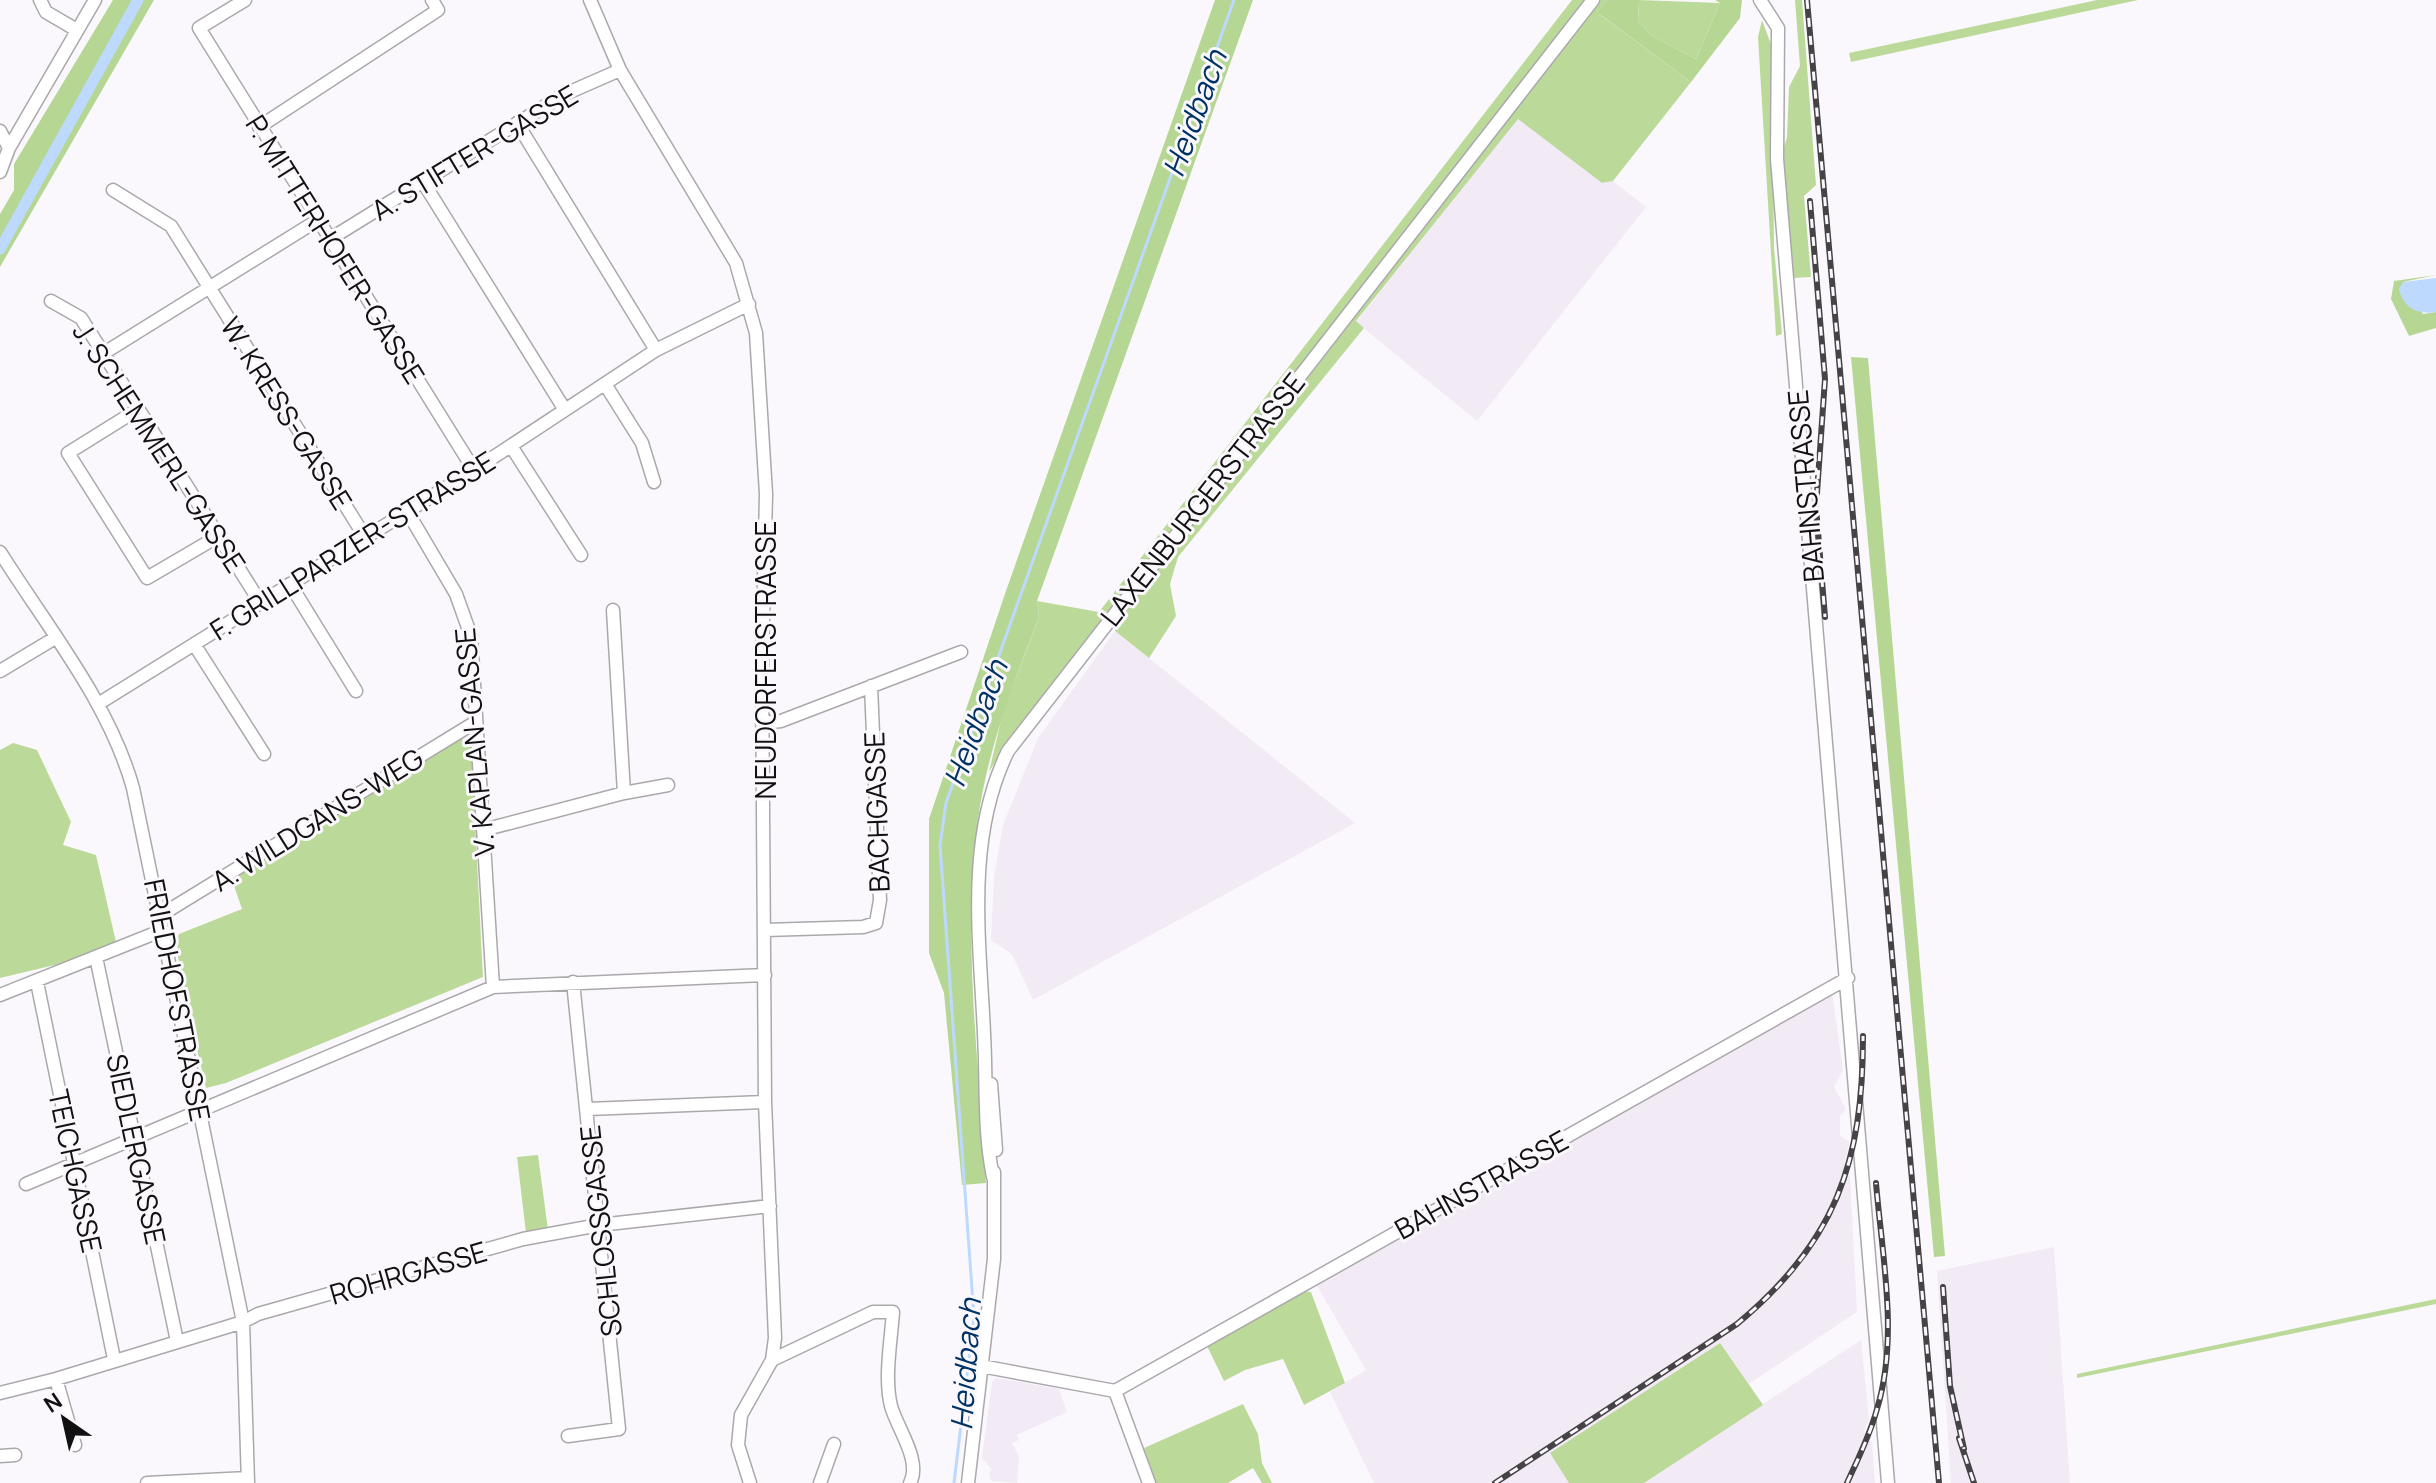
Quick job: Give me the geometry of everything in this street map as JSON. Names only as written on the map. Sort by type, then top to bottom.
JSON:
[{"type":"street","points":[[40,0],[46,12],[75,29]]},
{"type":"street","points":[[0,172],[9,148],[75,29],[95,0]]},
{"type":"street","name":"P. MITTERHOFER-GASSE","points":[[245,0],[199,28],[474,470]]},
{"type":"street","points":[[259,127],[438,10],[432,0]]},
{"type":"street","name":"NEUDORFERSTRASSE","points":[[590,0],[620,70],[722,234],[736,263],[756,333],[766,494],[762,723],[765,1102],[775,1338],[772,1360]]},
{"type":"street","name":"LAXENBURGERSTRASSE","points":[[968,1483],[996,1236],[986,1113],[979,877],[988,805],[1008,751],[1593,0]]},
{"type":"street","name":"BAHNSTRASSE","points":[[1760,0],[1778,28],[1777,159],[1888,1483]]},
{"type":"street","name":"A. STIFTER-GASSE","points":[[330,239],[563,95],[620,70]]},
{"type":"street","points":[[517,123],[656,350]]},
{"type":"street","points":[[0,131],[9,148]]},
{"type":"street","points":[[423,182],[565,410]]},
{"type":"street","name":"W. KRESS-GASSE","points":[[113,190],[171,226],[365,537]]},
{"type":"street","points":[[104,353],[318,220]]},
{"type":"street","name":"J. SCHEMMERL-GASSE","points":[[51,301],[81,318],[260,602]]},
{"type":"street","name":"F. GRILLPARZER-STRASSE","points":[[98,704],[474,470],[656,350],[749,304]]},
{"type":"street","points":[[605,384],[642,443],[654,482]]},
{"type":"street","points":[[137,410],[68,453],[147,578],[217,537]]},
{"type":"street","points":[[511,446],[581,555]]},
{"type":"street","name":"V. KAPLAN-GASSE","points":[[407,511],[456,594],[471,636],[474,723],[493,987]]},
{"type":"street","name":"FRIEDHOFSTRASSE","points":[[0,552],[98,704],[127,765],[161,915],[243,1322],[248,1480]]},
{"type":"street","points":[[290,584],[356,691]]},
{"type":"street","points":[[613,610],[624,793]]},
{"type":"street","points":[[0,671],[55,638]]},
{"type":"street","points":[[194,644],[264,754]]},
{"type":"street","name":"BACHGASSE","points":[[762,723],[781,721],[961,652]]},
{"type":"street","name":"BACHGASSE","points":[[765,930],[863,927],[876,923],[880,900],[871,686]]},
{"type":"street","name":"A. WILDGANS-WEG","points":[[161,915],[474,723]]},
{"type":"street","points":[[483,830],[624,793],[668,785]]},
{"type":"street","points":[[0,995],[163,930]]},
{"type":"street","name":"SIEDLERGASSE","points":[[96,957],[177,1341]]},
{"type":"street","points":[[26,1184],[493,987],[765,975]]},
{"type":"street","name":"BAHNSTRASSE","points":[[1115,1391],[1848,978]]},
{"type":"street","name":"TEICHGASSE","points":[[37,982],[114,1359]]},
{"type":"street","name":"SCHLOSSGASSE","points":[[568,1436],[619,1429],[573,982]]},
{"type":"street","points":[[588,1109],[765,1102]]},
{"type":"street","name":"ROHRGASSE","points":[[0,1393],[243,1322],[258,1314],[523,1239],[599,1225],[770,1206]]},
{"type":"street","points":[[750,1483],[738,1445],[739,1422],[772,1360],[873,1312],[893,1312],[891,1404],[910,1454],[913,1476],[910,1483]]},
{"type":"street","points":[[981,1366],[1115,1391],[1149,1483]]},
{"type":"street","points":[[56,1379],[75,1445]]},
{"type":"street","points":[[820,1483],[834,1444]]},
{"type":"street","points":[[0,1456],[15,1455]]},
{"type":"street","points":[[147,1483],[248,1480]]},
{"type":"shaded area","points":[[1518,118],[1602,183],[1613,181],[1646,207],[1477,421],[1356,322]]},
{"type":"shaded area","points":[[1115,631],[1355,823],[1033,1000],[1012,954],[991,940],[994,877],[1003,825],[1038,738]]},
{"type":"shaded area","points":[[1832,992],[1843,1070],[1834,1087],[1846,1109],[1840,1116],[1840,1135],[1849,1142],[1844,1170],[1850,1176],[1857,1312],[1749,1384],[1763,1404],[1861,1340],[1869,1419],[1864,1431],[1872,1443],[1875,1483],[1374,1483],[1330,1392],[1366,1370],[1317,1286]]},
{"type":"shaded area","points":[[2054,1247],[2070,1483],[1951,1483],[1937,1271]]},
{"type":"shaded area","points":[[996,1378],[1059,1389],[1067,1412],[1017,1435],[1019,1440],[1012,1443],[1019,1456],[1017,1483],[991,1481],[989,1473],[992,1470],[982,1458],[992,1382]]},
{"type":"green space","points":[[113,0],[154,0],[0,267],[0,214],[14,190],[14,164]]},
{"type":"green space","points":[[1215,0],[1253,0],[1037,601],[1039,617],[1002,717],[982,794],[973,865],[972,956],[986,1183],[962,1185],[944,993],[929,953],[929,819],[1007,588]]},
{"type":"green space","points":[[1572,0],[1585,0],[1009,738],[989,772],[1003,712],[1039,617],[1037,601],[1099,612]]},
{"type":"green space","points":[[1598,0],[1608,0],[1599,14],[1691,82],[1613,181],[1602,183],[1518,119],[1356,321],[1364,328],[1178,557],[1170,584],[1176,616],[1149,658],[1115,631],[1118,614]]},
{"type":"green space","points":[[1608,0],[1639,0],[1638,21],[1652,36],[1696,59],[1720,3],[1715,0],[1742,0],[1740,18],[1691,82],[1598,13]]},
{"type":"green space","points":[[1639,0],[1720,3],[1696,59],[1652,36],[1638,21]]},
{"type":"green space","points":[[1795,0],[1802,0],[1816,185],[1804,196],[1811,277],[1793,278],[1783,151],[1787,137],[1789,87],[1800,66]]},
{"type":"green space","points":[[2097,0],[2138,0],[1851,62],[1849,53]]},
{"type":"green space","points":[[1762,20],[1772,47],[1774,248],[1782,334],[1776,336],[1758,37]]},
{"type":"green space","points":[[2436,275],[2403,282],[2423,314],[2436,312],[2436,328],[2409,336],[2391,299],[2394,281]]},
{"type":"green space","points":[[1851,357],[1868,358],[1945,1256],[1934,1257]]},
{"type":"green space","points":[[459,737],[471,745],[483,977],[226,1083],[206,1088],[182,984],[177,945],[179,934],[242,909],[231,877]]},
{"type":"green space","points":[[13,743],[37,750],[71,822],[63,845],[96,855],[116,942],[63,963],[0,978],[0,750]]},
{"type":"green space","points":[[538,1155],[548,1230],[526,1233],[517,1157]]},
{"type":"green space","points":[[1301,1291],[1311,1292],[1345,1383],[1304,1405],[1283,1359],[1245,1370],[1224,1381],[1207,1346]]},
{"type":"green space","points":[[2436,1299],[2436,1304],[2077,1378],[2077,1374]]},
{"type":"green space","points":[[1720,1343],[1763,1405],[1644,1483],[1569,1483],[1550,1453]]},
{"type":"green space","points":[[1243,1404],[1258,1434],[1262,1463],[1272,1483],[1262,1483],[1253,1468],[1228,1483],[1156,1483],[1144,1448]]},
{"type":"water","points":[[2436,278],[2436,312],[2417,311],[2404,301],[2399,289],[2403,282]]},
{"type":"waterway","points":[[0,249],[138,0]]},
{"type":"waterway","name":"Heidbach","points":[[954,1483],[974,1317],[940,845],[946,803],[1234,0]]},
{"type":"railway","points":[[1807,0],[1939,1483]]},
{"type":"railway","points":[[1810,201],[1825,379],[1816,507],[1825,617]]},
{"type":"railway","points":[[1495,1483],[1737,1324],[1771,1293],[1798,1262],[1820,1230],[1837,1196],[1849,1161],[1862,1081],[1863,1036]]},
{"type":"railway","points":[[1847,1483],[1874,1419],[1884,1382],[1887,1354],[1887,1296],[1876,1183]]},
{"type":"railway","points":[[1943,1287],[1950,1386],[1964,1449]]},
{"type":"railway","points":[[1959,1438],[1974,1483]]}]
